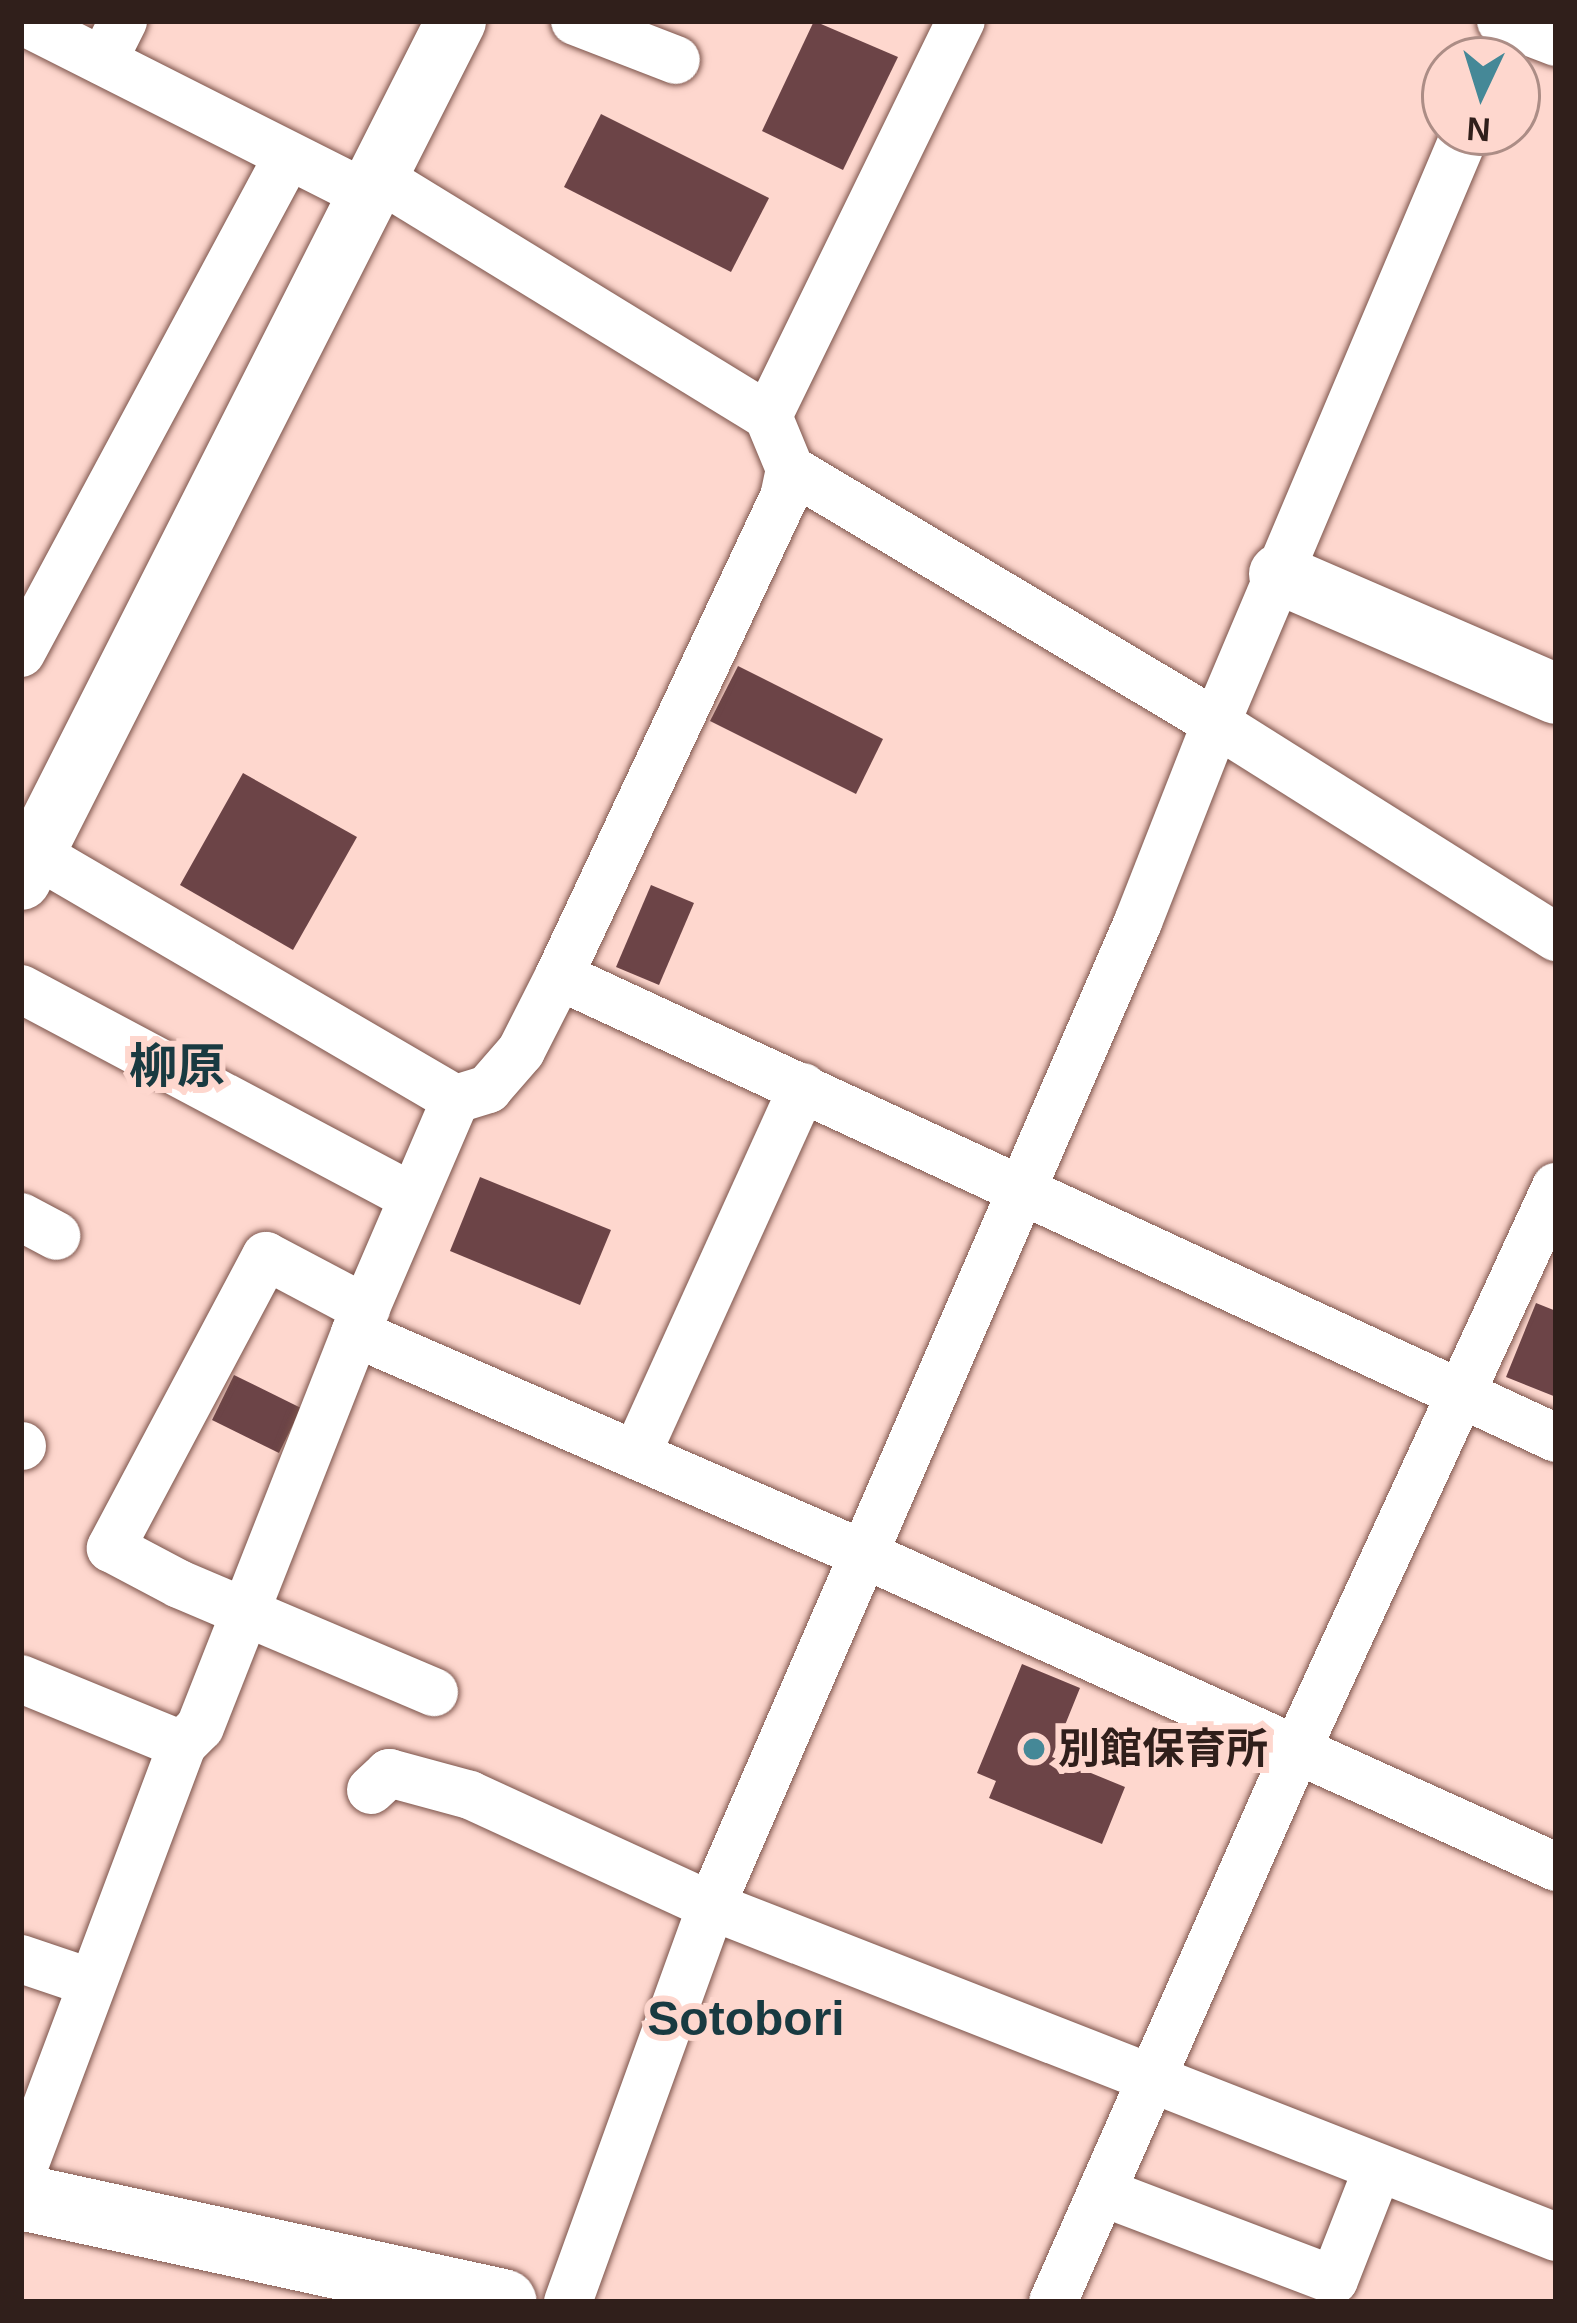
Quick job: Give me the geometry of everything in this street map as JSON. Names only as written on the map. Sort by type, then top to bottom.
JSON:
[{"type":"main road","points":[[21,2197],[347,2285],[504,2302]]},
{"type":"street","points":[[23,21],[113,41],[288,156],[371,186],[768,416],[790,469],[784,496],[521,1051],[488,1089],[455,1099],[28,867],[371,186],[456,21]]},
{"type":"street","points":[[575,21],[676,60]]},
{"type":"street","points":[[768,416],[961,21]]},
{"type":"street","points":[[1506,32],[1556,42]]},
{"type":"street","points":[[21,653],[288,156]]},
{"type":"street","points":[[568,2302],[711,1906],[1138,922],[1216,723],[1456,156]]},
{"type":"street","points":[[790,469],[1216,723],[1556,937]]},
{"type":"street","points":[[1279,574],[1556,694]]},
{"type":"street","points":[[559,976],[1556,1438]]},
{"type":"street","points":[[21,988],[412,1197]]},
{"type":"street","points":[[636,1455],[803,1087]]},
{"type":"street","points":[[21,2174],[182,1745],[200,1727],[360,1321],[455,1099]]},
{"type":"street","points":[[1053,2302],[1297,1749],[1556,1187]]},
{"type":"street","points":[[434,1692],[245,1612],[111,1548],[266,1256],[360,1321],[636,1455],[1556,1867]]},
{"type":"street","points":[[21,1679],[182,1745]]},
{"type":"street","points":[[371,1790],[389,1773],[470,1795],[711,1906],[1556,2237]]},
{"type":"street","points":[[21,1959],[92,1983]]},
{"type":"street","points":[[1102,2192],[1334,2280],[1378,2168]]},
{"type":"building","points":[[814,21],[898,57],[843,170],[762,131]]},
{"type":"building","points":[[601,114],[769,198],[731,272],[564,187]]},
{"type":"building","points":[[738,666],[883,739],[856,794],[710,721]]},
{"type":"building","points":[[243,773],[357,837],[293,950],[180,885]]},
{"type":"building","points":[[651,885],[694,903],[659,985],[616,967]]},
{"type":"building","points":[[480,1177],[611,1230],[580,1305],[450,1251]]},
{"type":"building","points":[[1536,1303],[1556,1311],[1556,1397],[1506,1377]]},
{"type":"building","points":[[234,1375],[301,1408],[279,1453],[212,1420]]},
{"type":"building","points":[[1022,1664],[1080,1688],[1052,1757],[1125,1787],[1102,1844],[989,1798],[996,1781],[977,1773]]},
{"type":"place","name":"別館保育所","points":[[1034,1749]]},
{"type":"district","name":"柳原","points":[[177,1067]]},
{"type":"district","name":"Sotobori","points":[[746,2019]]}]
